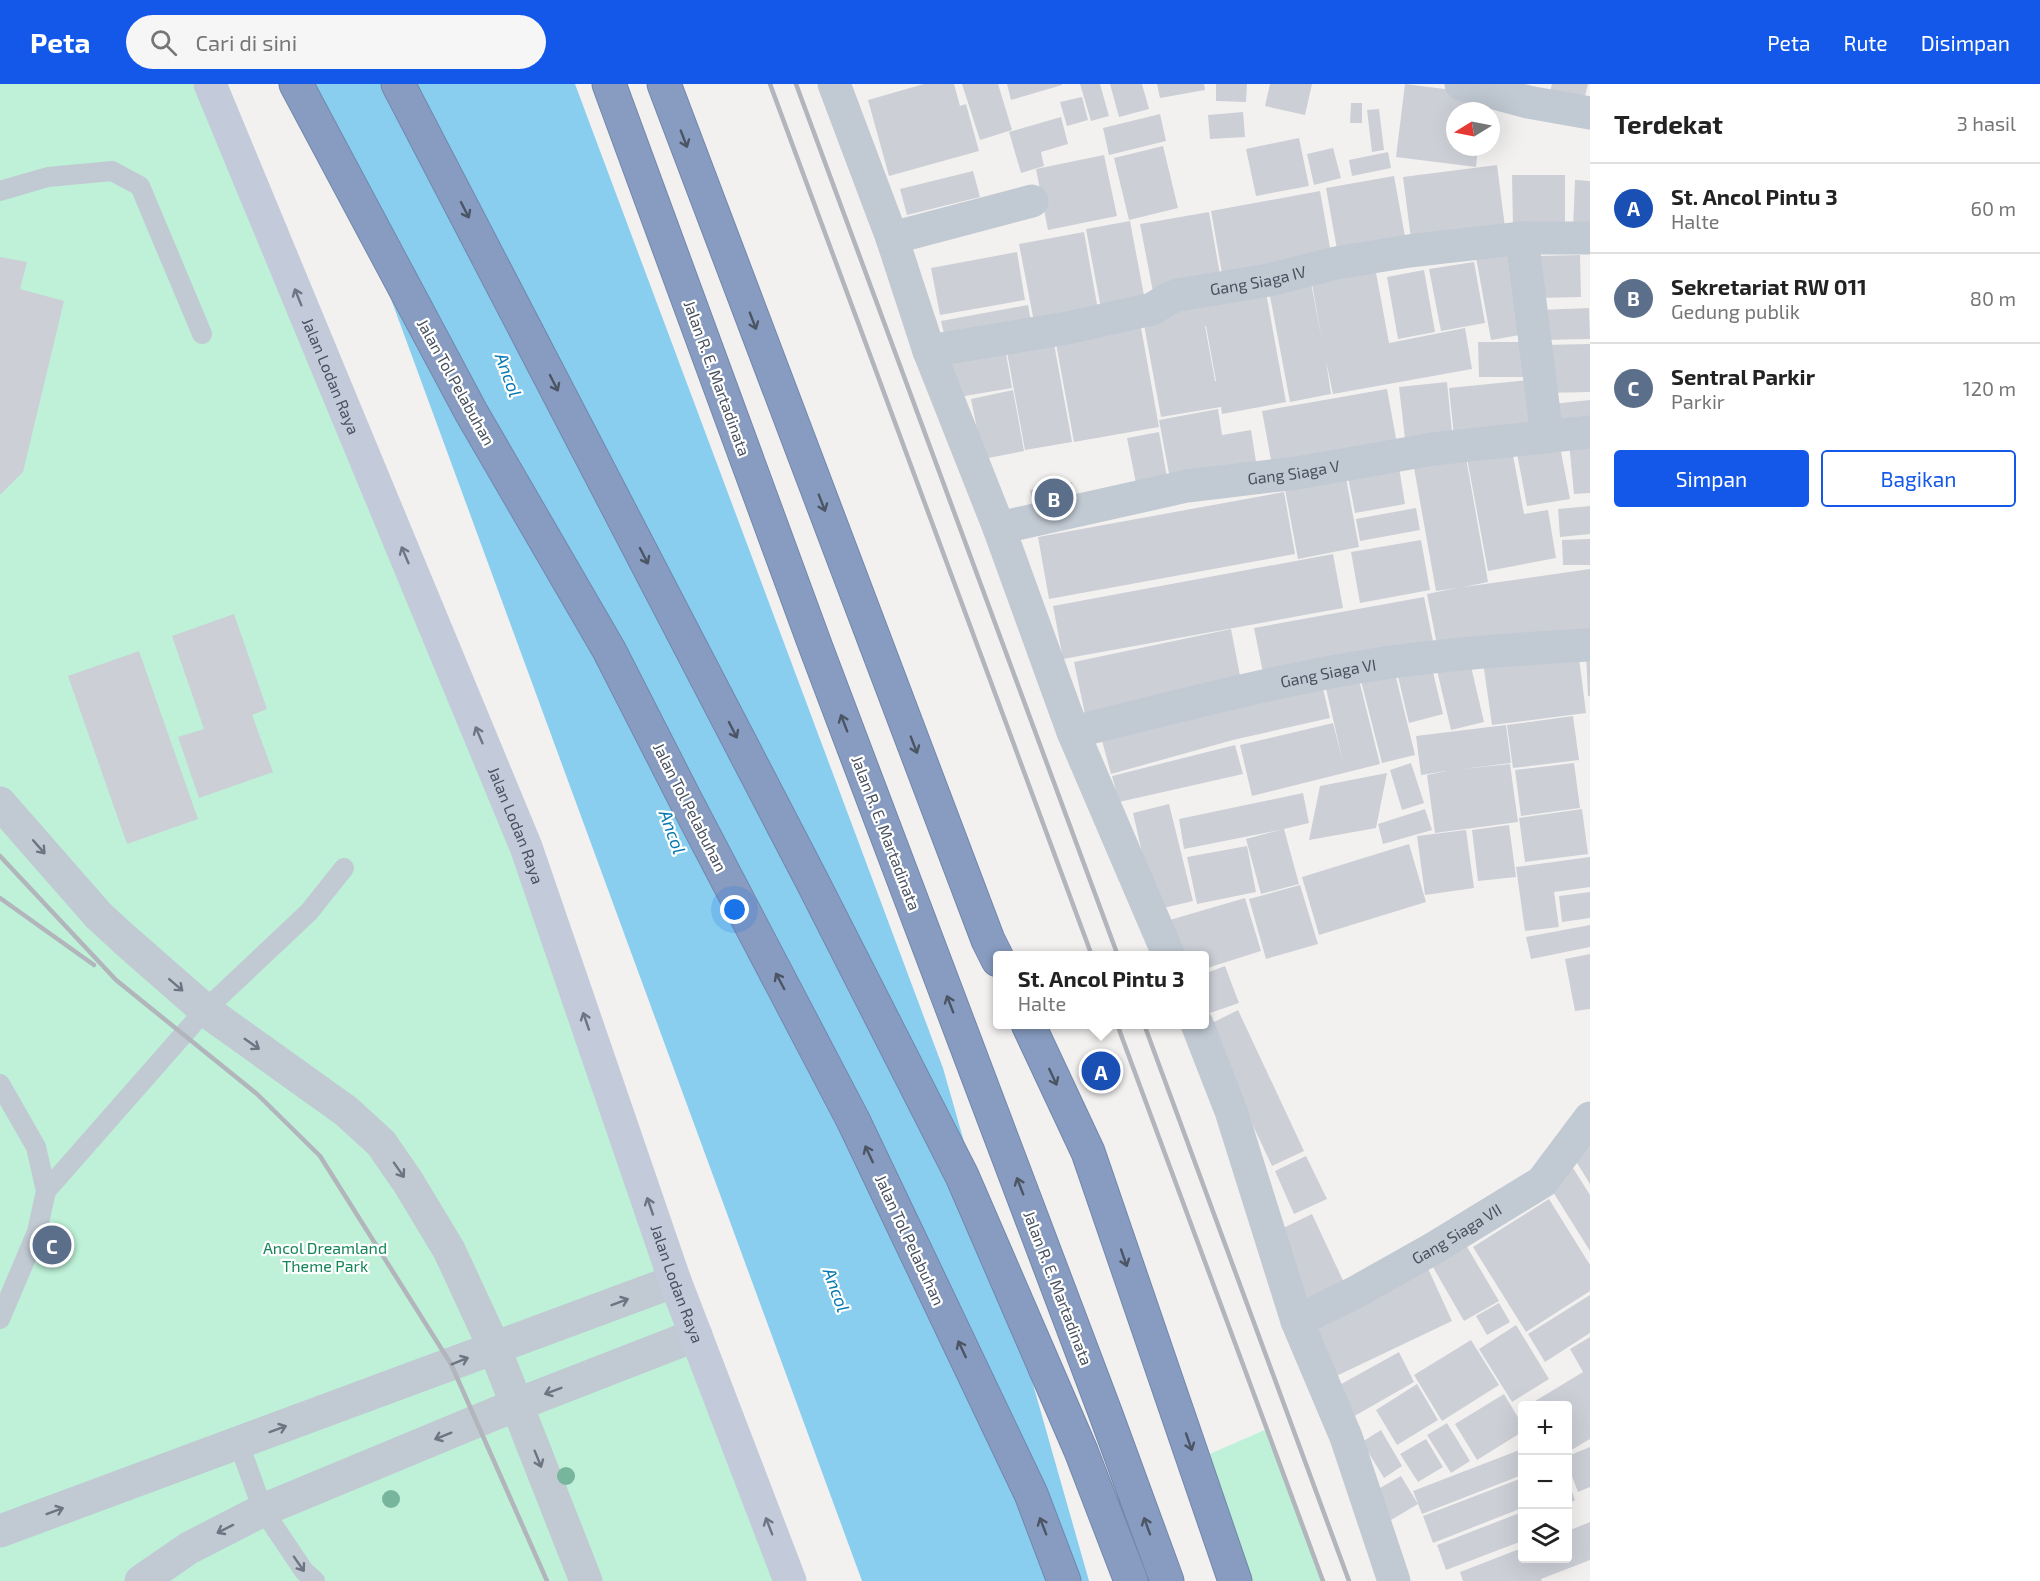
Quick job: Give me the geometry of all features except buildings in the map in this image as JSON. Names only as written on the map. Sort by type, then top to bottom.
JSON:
[{"type":"highway","name":"Jalan Tol Pelabuhan","points":[[296,84],[471,412],[609,650],[853,1120],[1031,1494],[1064,1581]]},
{"type":"highway","points":[[398,84],[962,1176],[1081,1451],[1131,1581]]},
{"type":"highway","points":[[406,84],[442,166]]},
{"type":"highway","name":"Jalan R. E. Martadinata","points":[[609,84],[810,634],[1167,1581]]},
{"type":"highway","points":[[663,84],[994,951]]},
{"type":"highway","points":[[1030,1029],[1088,1152],[1235,1581]]},
{"type":"main road","name":"Jalan Lodan Raya","points":[[210,84],[526,847],[675,1281],[790,1581]]},
{"type":"street","points":[[1461,84],[1528,102],[1590,113]]},
{"type":"street","points":[[844,87],[929,351],[999,528],[1073,732],[1167,951]]},
{"type":"street","points":[[892,238],[1032,201]]},
{"type":"street","points":[[1522,238],[1547,436]]},
{"type":"street","name":"Gang Siaga IV","points":[[929,351],[1067,328],[1152,309],[1178,295],[1269,280],[1336,263],[1408,251],[1522,238],[1590,238]]},
{"type":"street","name":"Gang Siaga V","points":[[999,528],[1187,486],[1297,473],[1433,449],[1590,432]]},
{"type":"street","name":"Gang Siaga VI","points":[[1073,732],[1252,688],[1388,663],[1527,648],[1590,645]]},
{"type":"street","points":[[0,803],[98,915],[205,1010],[346,1111],[381,1143],[408,1182],[448,1250],[494,1347],[585,1581]]},
{"type":"street","points":[[1199,1029],[1231,1111],[1297,1321],[1346,1437],[1394,1581]]},
{"type":"street","name":"Gang Siaga VII","points":[[1297,1321],[1356,1292],[1434,1248],[1542,1182],[1590,1118]]},
{"type":"street","points":[[0,1530],[675,1281]]},
{"type":"street","points":[[141,1581],[189,1548],[262,1510],[516,1405],[696,1335]]},
{"type":"lane","points":[[0,191],[48,177],[112,171],[140,186],[202,334]]},
{"type":"lane","points":[[46,1191],[205,1010],[309,912],[344,868]]},
{"type":"lane","points":[[0,1084],[36,1147],[46,1191],[37,1232],[0,1319]]},
{"type":"lane","points":[[239,1443],[262,1510],[304,1571],[315,1581]]},
{"type":"green space","name":"Ancol Dreamland Theme Park","points":[[0,84],[211,84],[356,436],[788,1581],[0,1581]]},
{"type":"green space","points":[[1267,1429],[1323,1581],[1224,1581],[1182,1466]]},
{"type":"water","name":"Ancol","points":[[312,84],[575,84],[943,1068],[1089,1581],[862,1581]]},
{"type":"railway","points":[[770,84],[1090,951]]},
{"type":"railway","points":[[796,84],[1116,951]]},
{"type":"railway","points":[[0,856],[116,980],[257,1094],[320,1156],[451,1364],[547,1581]]},
{"type":"railway","points":[[0,898],[94,965]]},
{"type":"railway","points":[[1119,1029],[1323,1581]]},
{"type":"railway","points":[[1146,1029],[1349,1581]]},
{"type":"place","name":"Sekretariat RW 011","points":[[1054,498]]},
{"type":"place","name":"St. Ancol Pintu 3","points":[[1101,1071]]},
{"type":"place","name":"Sentral Parkir","points":[[52,1245]]}]
